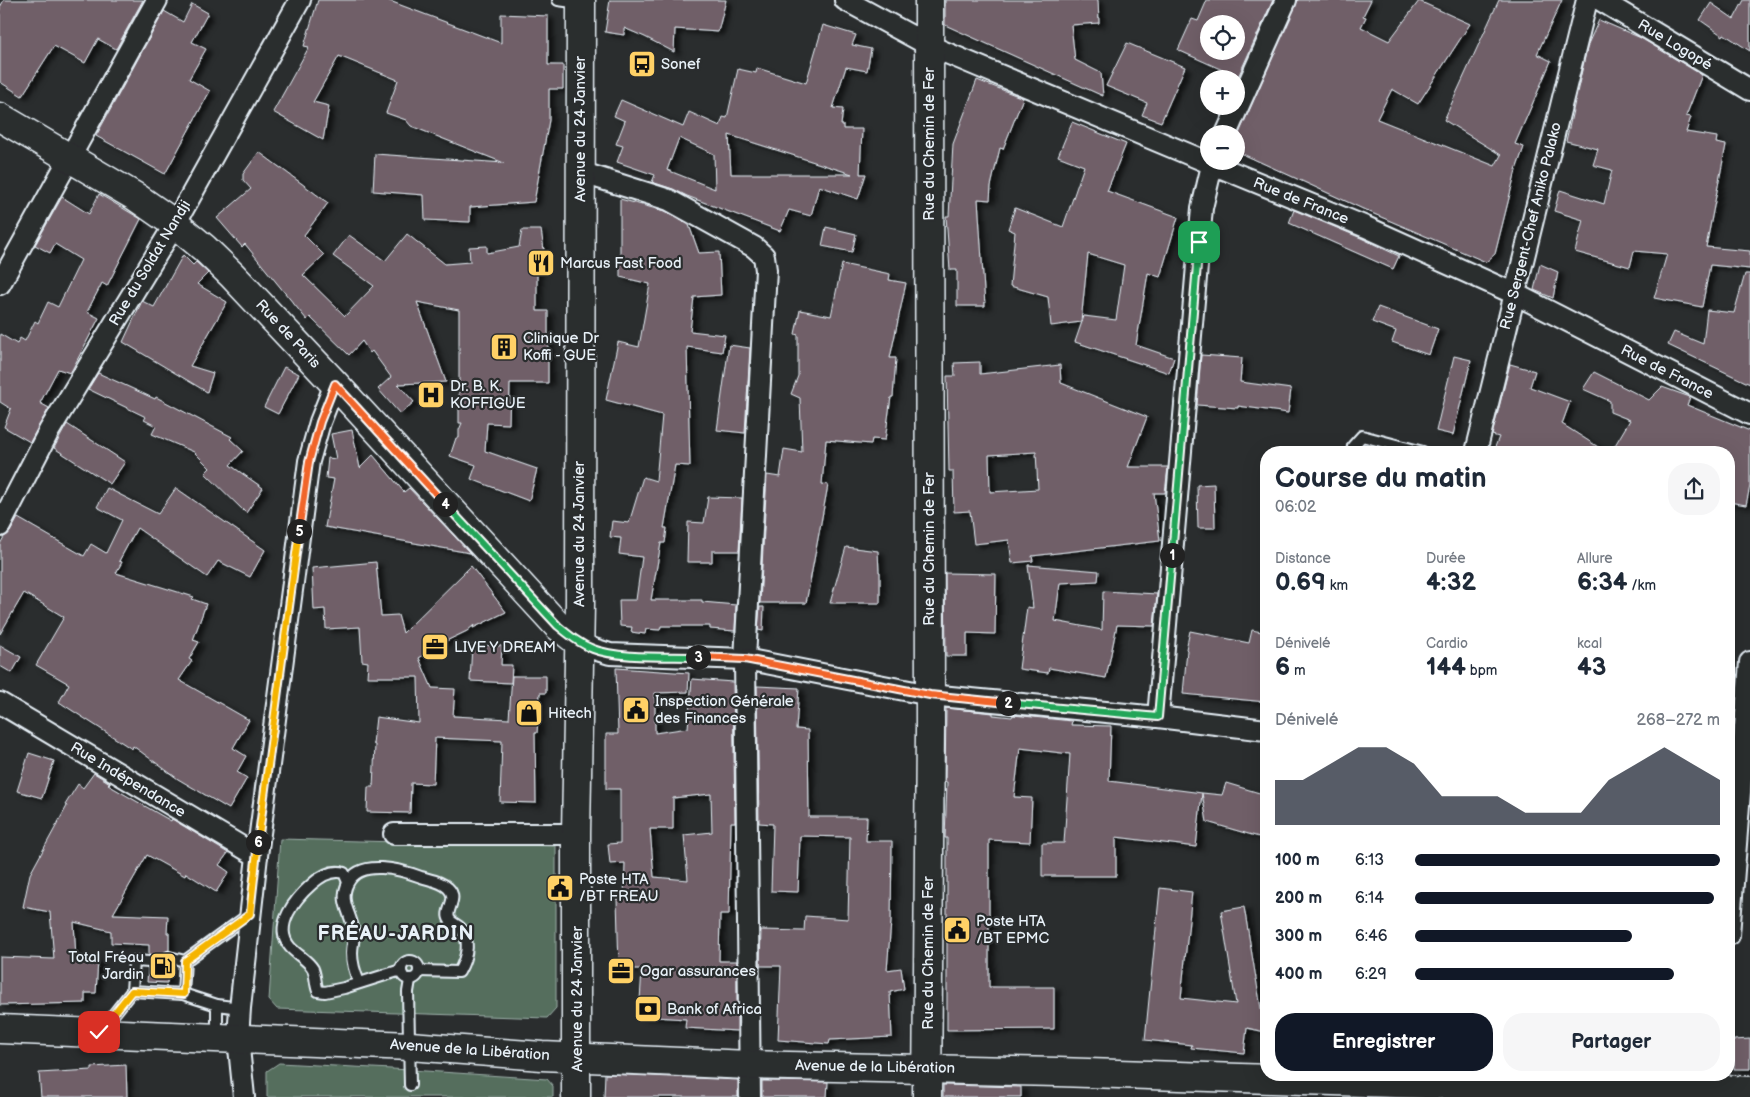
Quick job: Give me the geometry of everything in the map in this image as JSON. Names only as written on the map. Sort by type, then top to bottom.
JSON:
[{"type":"street","points":[[0,284],[157,0]]},
{"type":"street","name":"Rue du Soldat Nandji","points":[[0,526],[48,430],[175,224],[300,0]]},
{"type":"street","name":"Rue de France","points":[[845,0],[930,46],[1200,158]]},
{"type":"street","name":"Rue du Chemin de Fer","points":[[927,1097],[930,695],[929,0]]},
{"type":"street","points":[[1230,125],[1286,0]]},
{"type":"street","name":"Rue Sergent-Chef Aniko Palako","points":[[1477,446],[1587,0]]},
{"type":"street","name":"Rue Logopé","points":[[1600,0],[1750,90]]},
{"type":"street","name":"Avenue du 24 Janvier","points":[[573,1],[580,172],[580,604],[576,834],[576,1097]]},
{"type":"street","name":"Rue de Paris","points":[[0,117],[136,197],[175,224],[204,248],[335,384],[537,604],[558,626],[578,642]]},
{"type":"street","points":[[1158,717],[1202,208],[1210,170]]},
{"type":"street","name":"Rue de France","points":[[1229,170],[1366,227],[1515,294],[1750,414]]},
{"type":"street","points":[[580,172],[669,200],[754,247],[764,256],[766,270],[745,659],[750,1097]]},
{"type":"street","points":[[244,1097],[228,1038],[240,1008],[256,856],[309,462],[320,422],[335,384]]},
{"type":"street","points":[[578,642],[594,650],[610,654],[745,659],[930,695],[1158,717],[1260,729]]},
{"type":"street","points":[[1735,850],[1750,662]]},
{"type":"street","name":"Rue Indépendance","points":[[0,703],[256,856]]},
{"type":"street","points":[[394,834],[576,834]]},
{"type":"street","name":"Avenue de la Libération","points":[[0,1029],[410,1046],[577,1057],[750,1065],[928,1068],[1326,1084],[1517,1087],[1718,1087],[1750,1091]]},
{"type":"lane","points":[[1353,446],[1362,436],[1400,446]]},
{"type":"lane","points":[[359,982],[352,953],[354,934],[344,901],[344,892],[348,882],[357,873],[366,869],[401,870],[422,878],[434,880],[451,891],[453,900],[448,916],[450,920],[461,928],[467,942],[462,966],[459,972],[420,970]]},
{"type":"lane","points":[[348,882],[344,873],[338,871],[328,874],[313,883],[286,917],[284,935],[290,946],[313,969],[318,991],[325,992],[344,988],[401,970]]},
{"type":"lane","points":[[169,957],[185,961],[250,914]]},
{"type":"lane","points":[[99,1032],[132,991],[134,961],[149,962]]},
{"type":"lane","points":[[184,994],[185,961]]},
{"type":"lane","points":[[410,980],[405,978],[401,970],[402,965],[411,961],[415,962],[420,970],[418,975],[410,980],[408,992],[410,1085]]},
{"type":"lane","points":[[132,991],[184,994],[217,1005],[240,1008]]},
{"type":"lane","points":[[217,1005],[228,1038]]},
{"type":"green space","points":[[280,839],[556,846],[556,1008],[547,1018],[277,1009],[269,1000]]},
{"type":"green space","points":[[279,1063],[547,1079],[553,1086],[553,1097],[267,1097],[267,1071]]},
{"type":"building","points":[[4,0],[143,0],[116,49],[98,39],[85,63],[54,46],[22,96],[0,82],[0,7]]},
{"type":"building","points":[[318,0],[387,0],[501,43],[501,14],[548,16],[548,65],[563,65],[563,89],[549,89],[549,120],[534,202],[470,207],[470,222],[425,220],[424,195],[373,191],[375,154],[504,163],[411,126],[406,120],[386,113],[398,80],[339,56],[313,102],[329,106],[323,140],[273,112],[309,47],[304,46]]},
{"type":"building","points":[[610,0],[726,0],[718,32],[675,29],[674,52],[624,28],[624,35],[605,32]]},
{"type":"building","points":[[945,0],[1098,0],[1099,23],[1071,25],[1075,60],[1101,73],[1103,96],[945,25]]},
{"type":"building","points":[[1207,0],[1273,0],[1241,70],[1222,70],[1200,60],[1245,60],[1245,15],[1201,15]]},
{"type":"building","points":[[1298,0],[1371,0],[1363,16],[1366,17],[1361,27],[1389,41],[1419,1],[1470,24],[1418,104],[1392,89],[1377,119],[1495,166],[1501,155],[1444,120],[1499,0],[1562,0],[1537,54],[1551,61],[1515,144],[1524,147],[1516,170],[1495,254],[1486,262],[1374,214],[1245,155],[1245,125],[1243,125]]},
{"type":"building","points":[[1744,0],[1750,0],[1750,51],[1700,20],[1711,3],[1734,19]]},
{"type":"building","points":[[192,4],[208,13],[192,42],[206,49],[189,79],[210,91],[165,174],[96,136],[164,11],[183,22]]},
{"type":"building","points":[[1200,16],[1200,60],[1178,50],[1192,19],[1198,21]]},
{"type":"building","points":[[1599,20],[1641,38],[1702,75],[1686,116],[1691,117],[1686,132],[1717,137],[1716,143],[1726,145],[1706,247],[1750,251],[1750,269],[1710,265],[1702,307],[1654,298],[1667,254],[1634,251],[1630,267],[1575,252],[1583,220],[1554,211],[1560,190],[1604,204],[1612,170],[1593,165],[1598,149],[1566,141],[1588,44]]},
{"type":"building","points":[[823,25],[856,35],[852,45],[871,49],[867,71],[846,67],[833,108],[843,109],[841,125],[843,125],[843,129],[862,129],[860,174],[866,174],[858,199],[819,186],[811,216],[789,210],[780,231],[652,182],[655,175],[617,162],[623,146],[616,144],[625,121],[614,116],[621,100],[683,127],[689,112],[720,126],[723,117],[727,118],[738,69],[756,73],[757,68],[806,83]],"holes":[[[729,135],[852,174],[731,174]],[[679,138],[714,154],[715,189],[667,170]]]},
{"type":"building","points":[[1127,43],[1185,67],[1161,122],[1142,115],[1147,103],[1106,86]]},
{"type":"building","points":[[977,80],[1023,98],[1003,149],[1000,148],[991,186],[990,200],[978,199],[985,306],[957,306],[957,270],[950,270],[946,216],[949,216],[953,144]]},
{"type":"building","points":[[1072,122],[1126,144],[1107,191],[1178,217],[1160,277],[1148,273],[1136,345],[1174,358],[1169,373],[1075,342],[1084,316],[1116,320],[1124,265],[1088,254],[1081,322],[1051,326],[1048,297],[1010,286],[1015,232],[1008,229],[1015,208],[1063,227],[1084,166],[1058,156]]},
{"type":"building","points":[[259,152],[328,203],[304,235],[324,255],[303,275],[345,316],[374,286],[333,256],[349,235],[385,261],[407,234],[445,264],[470,262],[469,247],[487,246],[487,253],[519,247],[522,230],[541,230],[544,250],[540,251],[539,271],[537,271],[537,311],[548,311],[548,383],[510,383],[509,424],[487,423],[485,451],[537,469],[529,501],[471,479],[476,465],[450,456],[456,438],[459,438],[459,430],[462,423],[459,423],[459,310],[417,302],[446,382],[398,384],[414,402],[400,414],[378,389],[391,377],[372,351],[370,353],[362,341],[349,355],[310,317],[307,320],[245,244],[242,247],[217,218],[251,189],[243,180],[243,174]]},
{"type":"building","points":[[99,194],[141,219],[107,286],[102,283],[87,312],[99,318],[72,370],[70,373],[58,369],[40,403],[49,408],[30,442],[4,427],[11,409],[0,402],[0,334],[17,344],[20,338],[25,341],[35,321],[38,323],[48,302],[58,307],[81,260],[55,244],[50,253],[35,245],[62,197],[89,214]]},
{"type":"building","points":[[620,199],[664,211],[689,225],[699,253],[719,252],[721,295],[694,297],[690,331],[725,335],[722,352],[687,347],[690,466],[675,465],[664,528],[667,528],[665,543],[661,543],[651,600],[702,600],[702,602],[736,605],[735,631],[710,629],[710,626],[661,626],[660,630],[646,629],[645,634],[631,632],[632,627],[620,626],[619,600],[636,600],[642,557],[619,554],[621,538],[610,537],[612,521],[629,523],[643,477],[656,481],[662,415],[606,400],[618,342],[639,347],[650,284],[620,277]]},
{"type":"building","points":[[1294,210],[1399,256],[1393,269],[1289,223]]},
{"type":"building","points":[[826,227],[856,234],[852,252],[822,246]]},
{"type":"building","points":[[183,255],[193,265],[196,262],[208,273],[197,284],[227,302],[190,366],[213,373],[207,392],[123,342],[142,301],[154,307]]},
{"type":"building","points":[[842,264],[890,274],[889,280],[906,283],[890,358],[896,358],[893,397],[891,397],[885,440],[872,439],[871,444],[826,440],[822,484],[828,485],[806,603],[760,603],[767,475],[780,477],[784,449],[802,452],[800,398],[791,394],[798,376],[798,335],[795,334],[800,310],[831,316]]},
{"type":"building","points":[[1540,264],[1558,272],[1553,298],[1534,290]]},
{"type":"building","points":[[1745,274],[1750,274],[1750,384],[1668,345],[1674,332],[1703,344],[1707,310],[1734,313]]},
{"type":"building","points":[[1378,307],[1438,329],[1429,355],[1392,342],[1396,331],[1372,322]]},
{"type":"building","points":[[729,345],[750,348],[745,433],[717,430]]},
{"type":"building","points":[[1201,355],[1242,358],[1240,382],[1291,389],[1288,413],[1238,406],[1238,408],[1197,405]]},
{"type":"building","points":[[1454,356],[1471,360],[1453,435],[1436,431]]},
{"type":"building","points":[[980,362],[980,374],[1060,365],[1061,383],[1147,417],[1128,467],[1168,467],[1165,493],[1154,493],[1160,541],[1032,556],[1033,561],[1012,563],[1009,540],[974,544],[970,511],[954,512],[953,471],[949,471],[947,376],[955,376],[954,363]],"holes":[[[1036,452],[1038,489],[990,492],[989,455]]]},
{"type":"building","points":[[1510,364],[1535,371],[1530,387],[1570,402],[1562,424],[1597,446],[1495,446],[1499,437],[1492,435]]},
{"type":"building","points":[[284,367],[299,374],[278,414],[264,407]]},
{"type":"building","points":[[1594,372],[1649,400],[1662,387],[1690,397],[1687,405],[1750,431],[1750,486],[1746,505],[1735,503],[1735,446],[1615,446],[1630,420],[1610,412],[1610,401],[1583,389]]},
{"type":"building","points":[[98,373],[155,399],[156,397],[232,437],[230,439],[243,451],[230,465],[263,488],[246,513],[205,473],[210,468],[194,452],[152,434],[156,426],[144,420],[146,417],[88,389]]},
{"type":"building","points":[[67,424],[125,462],[110,484],[54,448]]},
{"type":"building","points":[[352,430],[360,468],[373,455],[404,492],[409,488],[470,553],[325,527],[334,479],[326,478],[328,458],[336,459],[331,434]]},
{"type":"building","points":[[1214,484],[1215,528],[1198,528],[1197,485]]},
{"type":"building","points":[[107,488],[158,514],[176,488],[265,550],[250,577],[218,561],[207,577],[137,528],[119,561],[122,562],[116,573],[194,597],[192,599],[206,604],[193,640],[199,642],[189,659],[192,661],[179,680],[249,720],[233,748],[246,756],[237,772],[247,778],[229,809],[178,779],[133,746],[132,749],[59,702],[69,684],[36,665],[64,617],[24,593],[0,634],[0,544],[4,537],[10,532],[18,518],[84,556],[91,544],[106,553],[122,520],[97,507]]},
{"type":"building","points":[[708,497],[742,498],[739,551],[712,551],[712,562],[687,562],[688,522],[704,523]]},
{"type":"building","points":[[846,547],[878,551],[880,603],[830,603]]},
{"type":"building","points":[[376,562],[381,616],[398,615],[403,633],[471,566],[506,612],[473,628],[474,625],[467,631],[440,644],[419,658],[432,688],[455,689],[453,716],[509,719],[512,676],[546,676],[546,693],[540,693],[537,733],[535,733],[536,803],[500,802],[502,741],[435,738],[433,784],[411,783],[410,813],[367,812],[368,787],[373,787],[375,745],[373,744],[376,717],[419,723],[418,677],[367,677],[368,662],[362,661],[360,627],[326,629],[325,609],[314,610],[312,568]]},
{"type":"building","points":[[1028,565],[1099,571],[1098,581],[1060,583],[1055,621],[1102,630],[1103,591],[1157,594],[1154,626],[1117,625],[1106,678],[1049,668],[1048,673],[1019,669],[1027,607],[1033,608]]},
{"type":"building","points":[[945,573],[996,574],[995,634],[967,633],[967,656],[946,656]]},
{"type":"building","points":[[760,607],[764,607],[763,631],[758,630]]},
{"type":"building","points":[[1252,630],[1260,632],[1260,701],[1183,694],[1186,649],[1190,631],[1249,643]]},
{"type":"building","points":[[0,645],[21,657],[12,673],[0,666]]},
{"type":"building","points":[[472,645],[502,646],[501,665],[512,665],[511,683],[470,681]]},
{"type":"building","points":[[616,668],[689,673],[688,692],[655,693],[655,733],[688,728],[692,679],[733,682],[735,822],[731,822],[729,914],[720,914],[719,961],[737,961],[737,1031],[685,1028],[686,1019],[639,1016],[642,969],[619,969],[617,899],[624,899],[625,863],[610,864],[608,844],[620,843],[620,789],[606,789],[606,734],[618,734]],"holes":[[[711,794],[712,832],[684,835],[688,880],[654,877],[650,829],[673,829],[673,798]]]},
{"type":"building","points":[[757,686],[799,688],[796,729],[808,730],[809,817],[867,817],[866,841],[892,841],[891,922],[887,970],[901,968],[904,989],[890,992],[892,1037],[830,1040],[829,1044],[778,1040],[781,966],[760,966],[761,930],[804,931],[805,916],[848,919],[850,837],[800,836],[798,892],[771,891],[773,824],[759,823]]},
{"type":"building","points":[[946,708],[1012,717],[1013,715],[1072,721],[1071,725],[1111,726],[1109,781],[1202,793],[1196,847],[1116,837],[1116,876],[1042,876],[1042,843],[1064,843],[1070,754],[1020,748],[1014,797],[1032,798],[1030,842],[989,840],[989,987],[1054,987],[1054,1029],[947,1030]]},
{"type":"building","points":[[29,753],[54,761],[42,798],[17,791]]},
{"type":"building","points":[[94,773],[110,783],[108,785],[171,821],[172,819],[228,853],[219,865],[229,872],[216,892],[186,873],[185,876],[147,855],[113,914],[168,916],[169,950],[164,952],[162,956],[164,962],[168,964],[167,983],[147,982],[148,969],[154,966],[156,962],[149,955],[149,945],[111,943],[111,931],[74,922],[76,959],[98,960],[96,993],[85,993],[85,1003],[0,1005],[0,957],[54,959],[50,912],[23,907],[30,874],[67,806],[65,805],[78,784],[83,788]]},
{"type":"building","points":[[1226,783],[1260,793],[1260,837],[1207,822],[1202,793],[1222,795]]},
{"type":"building","points":[[1160,888],[1192,892],[1181,998],[1236,1004],[1221,911],[1244,907],[1260,1002],[1260,1031],[1247,1028],[1244,1053],[1191,1048],[1192,1045],[1145,1040]]},
{"type":"building","points":[[1750,1039],[1750,1069],[1735,1069],[1735,1040]]},
{"type":"building","points":[[126,1065],[127,1097],[41,1097],[39,1073],[92,1070],[92,1067]]},
{"type":"building","points":[[605,1074],[738,1080],[738,1097],[604,1097]]},
{"type":"building","points":[[762,1081],[828,1082],[827,1097],[762,1097]]},
{"type":"building","points":[[943,1085],[1021,1087],[1021,1097],[943,1097]]},
{"type":"place","name":"Sonef","points":[[642,64]]},
{"type":"place","name":"Marcus Fast Food","points":[[541,263]]},
{"type":"place","name":"Clinique Dr Koffi - GUE","points":[[504,347]]},
{"type":"place","name":"Dr. B. K. KOFFIGUE","points":[[431,395]]},
{"type":"place","name":"LIVE Y DREAM","points":[[435,647]]},
{"type":"place","name":"Inspection Générale des Finances","points":[[636,710]]},
{"type":"place","name":"Hitech","points":[[529,713]]},
{"type":"place","name":"Poste HTA /BT FREAU","points":[[560,888]]},
{"type":"place","name":"Poste HTA /BT EPMC","points":[[957,930]]},
{"type":"place","name":"Total Fréau Jardin","points":[[163,966]]},
{"type":"place","name":"Ogar assurances","points":[[621,971]]},
{"type":"place","name":"Bank of Africa","points":[[648,1009]]},
{"type":"district","name":"FRÉAU-JARDIN","points":[[396,934]]},
{"type":"route","points":[[99,1032],[132,991],[184,994],[185,961],[250,914],[256,856],[309,462],[320,422],[335,384],[558,626],[578,642],[594,650],[610,654],[745,659],[930,695],[1158,717],[1199,242]]}]
